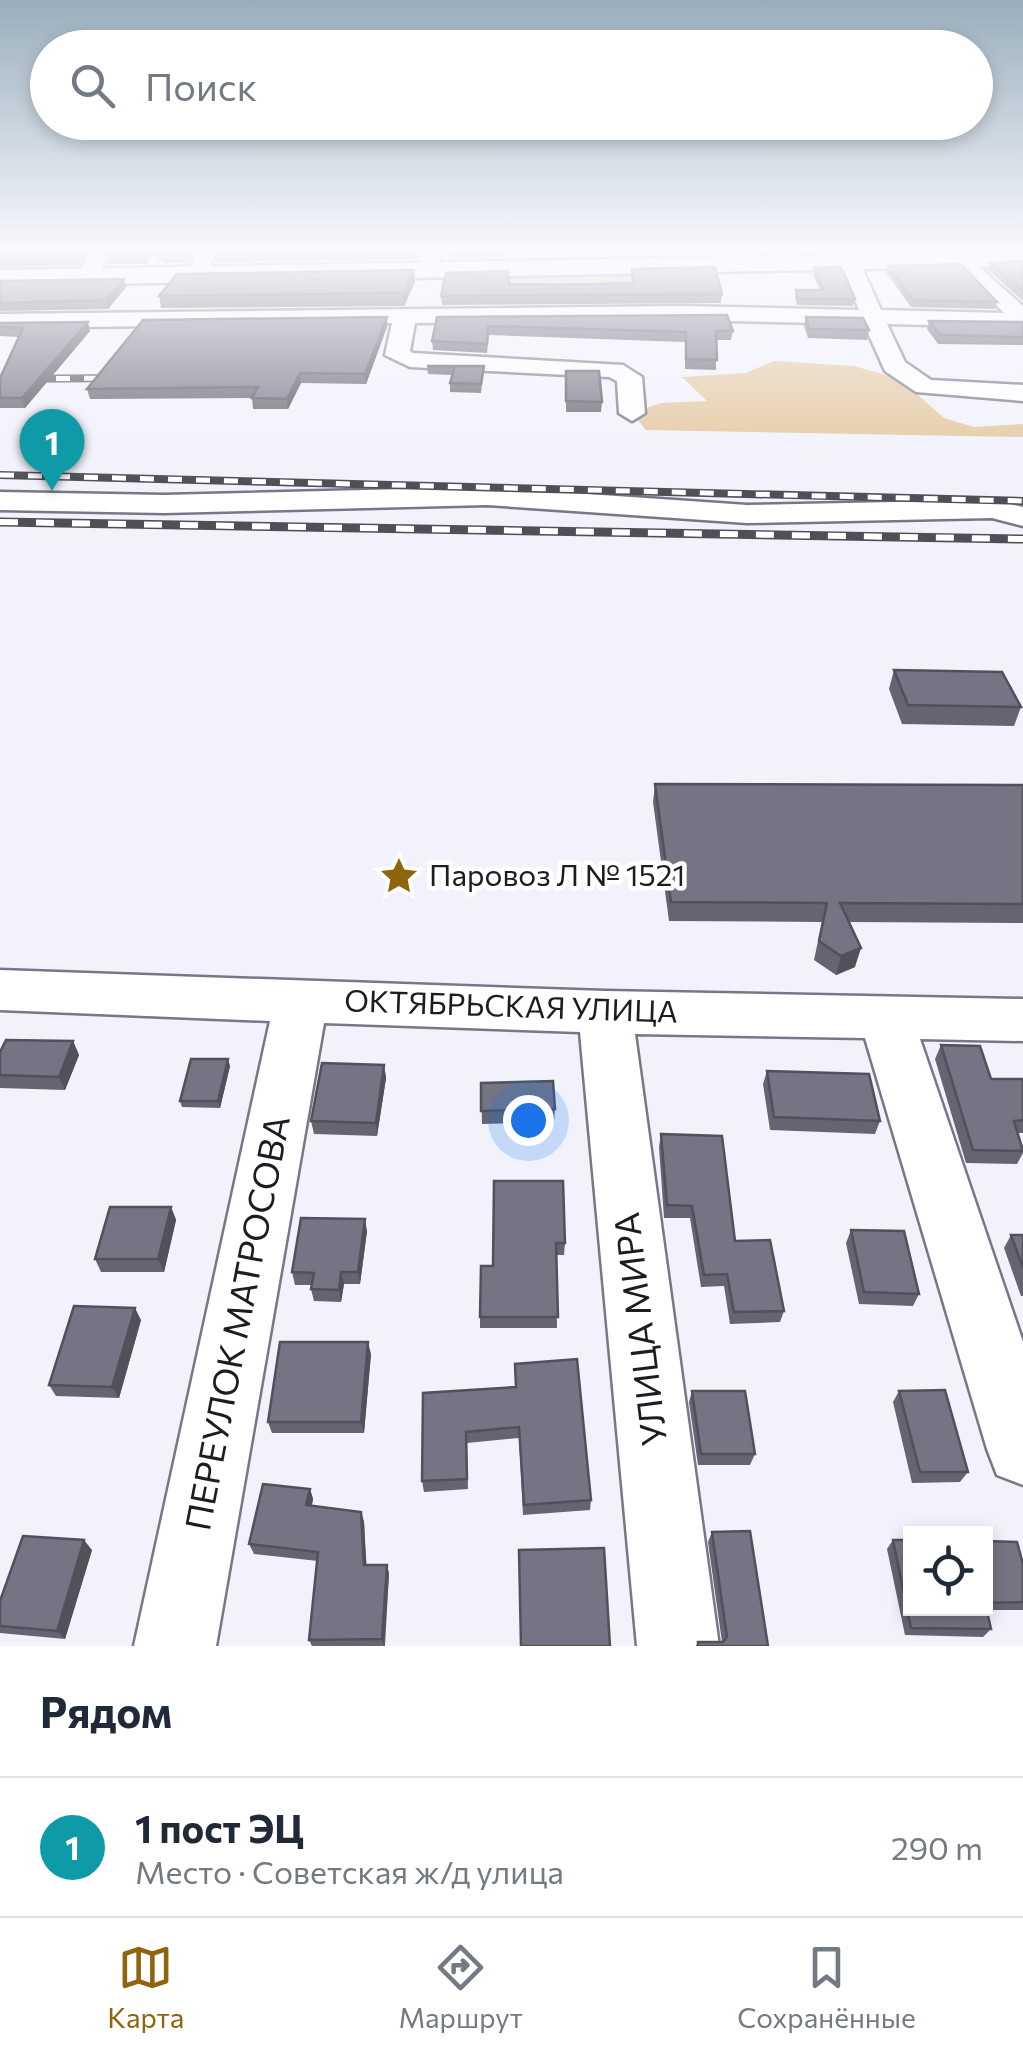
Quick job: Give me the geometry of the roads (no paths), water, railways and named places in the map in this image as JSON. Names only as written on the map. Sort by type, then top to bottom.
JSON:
[{"type":"street","points":[[194,342],[255,343],[268,329]]},
{"type":"street","points":[[402,329],[397,355],[410,360],[614,370],[628,377],[632,413]]},
{"type":"street","points":[[881,329],[894,366],[925,387],[1023,394]]},
{"type":"street","points":[[900,370],[1023,378]]},
{"type":"street","points":[[0,501],[164,504],[487,496],[746,514],[993,509],[1023,517]]},
{"type":"street","name":"ОКТЯБРЬСКАЯ УЛИЦА","points":[[5,1001],[302,1000],[604,1012],[885,1014],[1023,1020]]},
{"type":"street","name":"ПЕРЕУЛОК МАТРОСОВА","points":[[175,1646],[302,1000]]},
{"type":"street","name":"УЛИЦА МИРА","points":[[604,1012],[678,1646]]},
{"type":"street","points":[[885,1014],[1023,1449]]},
{"type":"railway","points":[[0,379],[125,378]]},
{"type":"railway","points":[[0,475],[1023,501]]},
{"type":"railway","points":[[0,522],[1023,539]]},
{"type":"place","name":"1 пост ЭЦ","points":[[52,491]]},
{"type":"place","name":"Паровоз Л № 1521","points":[[399,876]]}]
